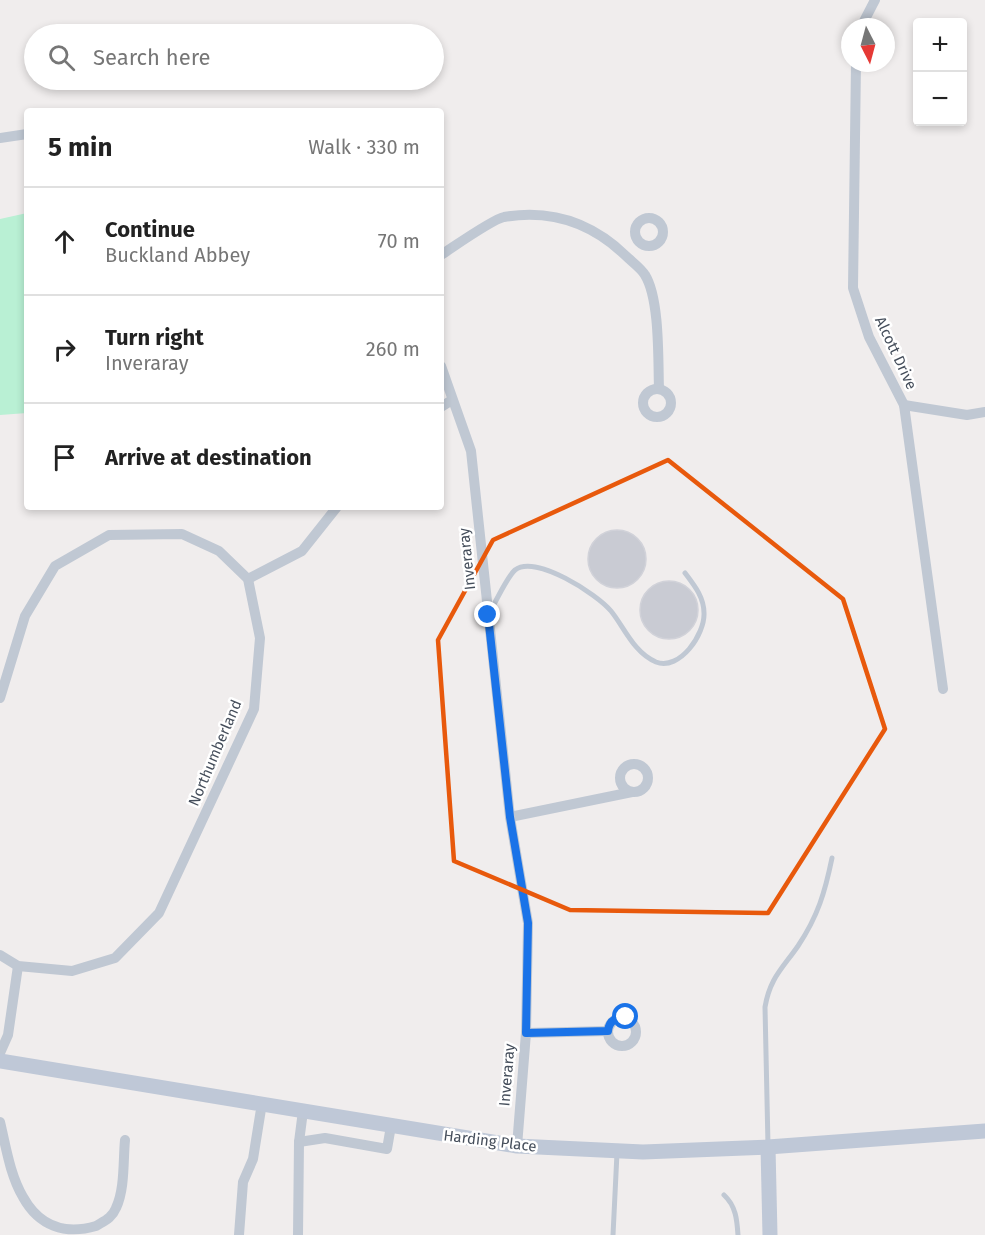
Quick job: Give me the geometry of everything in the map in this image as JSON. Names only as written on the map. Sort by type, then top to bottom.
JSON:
[{"type":"main road","name":"Harding Place","points":[[0,1061],[517,1146],[617,1152],[768,1147],[985,1131]]},
{"type":"main road","points":[[768,1147],[771,1235]]},
{"type":"street","points":[[866,18],[875,0]]},
{"type":"street","name":"Alcott Drive","points":[[856,72],[853,288],[869,337],[904,405],[943,689]]},
{"type":"street","points":[[0,138],[24,134]]},
{"type":"street","points":[[444,253],[502,217],[561,216],[591,228],[625,255],[646,276],[654,303],[658,389]]},
{"type":"street","points":[[625,255],[639,242]]},
{"type":"street","name":"Inveraray","points":[[444,375],[471,451],[510,817],[528,923],[526,1033],[517,1146]]},
{"type":"street","points":[[444,405],[452,400]]},
{"type":"street","points":[[904,405],[967,415],[985,412]]},
{"type":"street","points":[[0,698],[25,615],[55,566],[109,535],[182,534],[219,551],[248,579],[302,550],[335,510]]},
{"type":"street","name":"Northumberland","points":[[0,955],[18,966],[72,971],[115,958],[159,913],[254,709],[260,638],[248,579]]},
{"type":"street","points":[[510,817],[632,792]]},
{"type":"street","points":[[0,1053],[8,1035],[18,966]]},
{"type":"street","points":[[526,1033],[608,1031]]},
{"type":"street","points":[[239,1235],[243,1182],[253,1159],[262,1103]]},
{"type":"street","points":[[298,1235],[299,1142],[303,1111]]},
{"type":"street","points":[[0,1122],[15,1180],[24,1199],[49,1225],[60,1232],[72,1233],[87,1229],[112,1216],[119,1199],[125,1140]]},
{"type":"street","points":[[299,1142],[325,1138],[387,1149],[391,1126]]},
{"type":"lane","points":[[488,615],[514,571],[523,567],[538,567],[564,577],[596,598],[610,609],[631,641],[648,658],[658,663],[667,662],[677,659],[691,646],[703,622],[702,600],[685,573]]},
{"type":"lane","points":[[768,1147],[765,1007],[768,987],[798,946],[824,899],[832,858]]},
{"type":"lane","points":[[613,1235],[617,1152]]},
{"type":"lane","points":[[724,1195],[731,1202],[735,1212],[738,1235]]},
{"type":"highlighted area","points":[[668,460],[843,599],[885,729],[768,913],[570,910],[454,861],[438,640],[493,540]]},
{"type":"green space","points":[[24,214],[24,413],[0,415],[0,219]]},
{"type":"building","points":[[617,530],[628,532],[638,538],[644,548],[646,559],[644,570],[638,580],[628,586],[617,588],[606,586],[596,580],[590,570],[588,559],[590,548],[596,538],[606,532]]},
{"type":"building","points":[[669,581],[680,583],[690,589],[696,599],[698,610],[696,621],[690,631],[680,637],[669,639],[658,637],[648,631],[642,621],[640,610],[642,599],[648,589],[658,583]]},
{"type":"route","points":[[488,615],[510,817],[528,923],[526,1033],[608,1031],[610,1023],[618,1017],[626,1017]]}]
